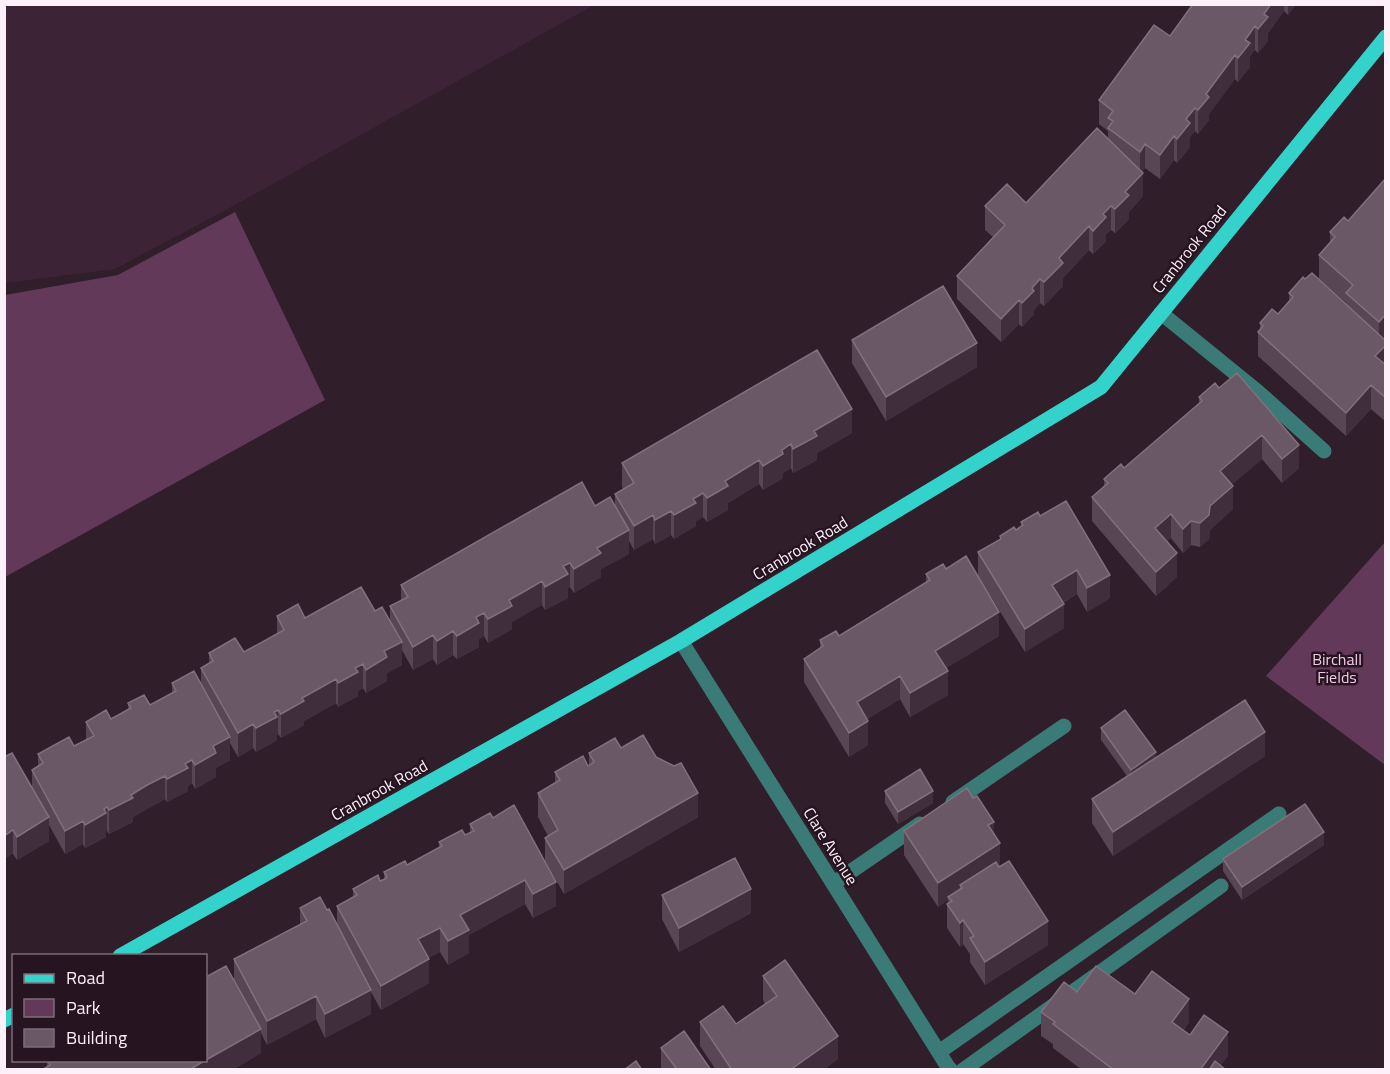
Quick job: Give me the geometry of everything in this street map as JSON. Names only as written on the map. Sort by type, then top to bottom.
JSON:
[{"type":"main road","name":"Cranbrook Road","points":[[124,954],[681,641],[1101,387],[1386,37]]},
{"type":"street","points":[[1161,313],[1257,391],[1324,451]]},
{"type":"street","name":"Clare Avenue","points":[[681,641],[948,1069]]},
{"type":"street","points":[[834,883],[1064,726]]},
{"type":"street","points":[[939,1052],[1279,814]]},
{"type":"street","points":[[963,1070],[1221,885]]},
{"type":"shaded area","points":[[4,5],[594,5],[235,205],[115,269],[5,283]]},
{"type":"green space","points":[[235,212],[325,400],[5,577],[5,295],[118,275]]},
{"type":"green space","name":"Birchall Fields","points":[[1385,542],[1385,765],[1266,676]]},
{"type":"building","points":[[1193,4],[1271,4],[1264,14],[1268,17],[1258,29],[1255,26],[1245,40],[1250,43],[1238,58],[1235,55],[1206,94],[1209,97],[1186,119],[1190,123],[1177,139],[1174,136],[1160,155],[1145,144],[1140,152],[1108,128],[1113,121],[1108,118],[1113,111],[1099,100],[1154,25],[1170,36]]},
{"type":"building","points":[[1097,128],[1143,173],[1125,192],[1129,195],[1115,209],[1111,206],[1103,214],[1106,217],[1093,231],[1089,226],[1059,258],[1063,263],[1044,282],[1040,279],[1032,288],[1034,291],[1022,303],[1019,300],[1001,319],[957,276],[1005,225],[985,206],[1007,184],[1026,203]]},
{"type":"building","points":[[1386,178],[1386,314],[1379,322],[1346,293],[1353,285],[1319,255],[1335,237],[1330,232],[1344,217],[1348,221]]},
{"type":"building","points":[[1312,273],[1386,341],[1386,345],[1375,356],[1386,365],[1386,398],[1371,385],[1346,413],[1258,332],[1263,326],[1260,323],[1272,309],[1278,314],[1293,297],[1289,293],[1303,277],[1305,279]]},
{"type":"building","points":[[943,286],[977,343],[886,397],[852,340]]},
{"type":"building","points":[[817,350],[852,409],[814,431],[817,436],[793,449],[791,444],[782,450],[783,454],[763,466],[759,460],[725,481],[728,486],[707,498],[703,493],[693,499],[696,503],[674,515],[671,511],[655,520],[653,515],[634,526],[615,494],[634,483],[622,463]]},
{"type":"building","points":[[1237,373],[1299,445],[1282,459],[1262,435],[1220,471],[1233,486],[1210,506],[1209,515],[1200,523],[1191,521],[1183,529],[1171,514],[1155,528],[1177,553],[1156,572],[1092,497],[1108,483],[1104,479],[1121,464],[1124,468],[1202,401],[1199,397],[1215,383],[1219,388]]},
{"type":"building","points":[[582,482],[595,506],[610,497],[629,530],[597,548],[601,553],[574,569],[570,563],[563,566],[568,574],[545,587],[542,581],[509,600],[512,606],[488,619],[484,613],[476,617],[479,623],[457,636],[453,631],[437,641],[433,635],[413,647],[390,606],[408,597],[401,585]]},
{"type":"building","points":[[1066,501],[1110,575],[1087,588],[1077,570],[1052,585],[1064,604],[1025,629],[978,552],[1001,539],[1000,536],[1014,527],[1016,530],[1023,525],[1021,522],[1038,512],[1040,516]]},
{"type":"building","points":[[966,556],[999,612],[935,651],[948,671],[910,693],[900,676],[857,702],[868,721],[849,733],[804,659],[823,646],[820,640],[836,631],[839,636],[930,580],[926,574],[943,564],[946,569]]},
{"type":"building","points":[[361,587],[375,611],[382,607],[402,642],[384,651],[387,657],[366,670],[363,664],[355,668],[358,672],[338,683],[336,679],[302,698],[304,701],[281,714],[278,710],[274,712],[277,717],[256,728],[253,724],[238,733],[201,668],[213,661],[209,653],[235,638],[244,652],[284,630],[277,616],[298,604],[305,618]]},
{"type":"building","points":[[194,671],[230,737],[213,746],[216,753],[195,765],[192,760],[188,762],[185,764],[188,768],[167,779],[165,776],[147,785],[131,795],[133,798],[109,810],[107,807],[104,809],[106,813],[85,825],[83,821],[65,831],[32,770],[43,763],[38,754],[69,737],[74,746],[94,736],[86,722],[106,710],[111,719],[131,708],[128,703],[144,695],[150,705],[176,691],[172,683]]},
{"type":"building","points":[[1245,700],[1265,732],[1113,832],[1092,799]]},
{"type":"building","points":[[1125,710],[1156,752],[1131,770],[1101,728]]},
{"type":"building","points":[[643,735],[656,757],[674,766],[681,763],[698,793],[564,870],[545,838],[558,830],[538,793],[560,780],[555,772],[583,756],[588,766],[594,762],[589,753],[615,738],[621,748]]},
{"type":"building","points":[[12,753],[49,817],[17,837],[13,830],[4,836],[4,757]]},
{"type":"building","points":[[920,769],[933,791],[898,812],[885,791]]},
{"type":"building","points":[[967,788],[973,798],[977,796],[994,822],[988,825],[1000,843],[938,883],[904,831]]},
{"type":"building","points":[[1305,804],[1324,832],[1242,887],[1223,859]]},
{"type":"building","points":[[514,805],[556,882],[533,894],[525,880],[460,915],[469,930],[448,941],[440,928],[418,939],[429,959],[381,986],[337,906],[357,895],[353,889],[378,875],[380,881],[385,879],[387,877],[384,872],[405,861],[407,865],[442,846],[439,842],[462,830],[465,835],[474,831],[470,824],[490,813],[493,818]]},
{"type":"building","points":[[735,858],[751,889],[679,928],[662,895]]},
{"type":"building","points":[[1009,861],[1048,921],[985,962],[970,938],[974,936],[963,920],[960,923],[947,904],[952,901],[948,897],[962,888],[960,885],[996,862],[999,867]]},
{"type":"building","points":[[320,897],[327,910],[329,909],[371,990],[325,1014],[316,996],[267,1021],[234,959],[307,921],[300,908]]},
{"type":"building","points":[[785,960],[838,1036],[790,1070],[732,1070],[700,1022],[723,1006],[736,1024],[777,996],[763,976]]},
{"type":"building","points":[[226,966],[261,1029],[207,1059],[207,976]]},
{"type":"building","points":[[1096,966],[1135,994],[1152,971],[1189,999],[1172,1022],[1190,1035],[1204,1015],[1228,1032],[1200,1070],[1114,1070],[1053,1024],[1055,1022],[1041,1012],[1064,982],[1077,992]]},
{"type":"building","points":[[684,1031],[711,1070],[673,1070],[676,1068],[661,1048]]},
{"type":"building","points":[[636,1061],[642,1070],[624,1070]]},
{"type":"building","points":[[1215,1061],[1226,1070],[1209,1070]]},
{"type":"building","points":[[49,1062],[203,1062],[189,1070],[42,1070],[50,1065]]}]
